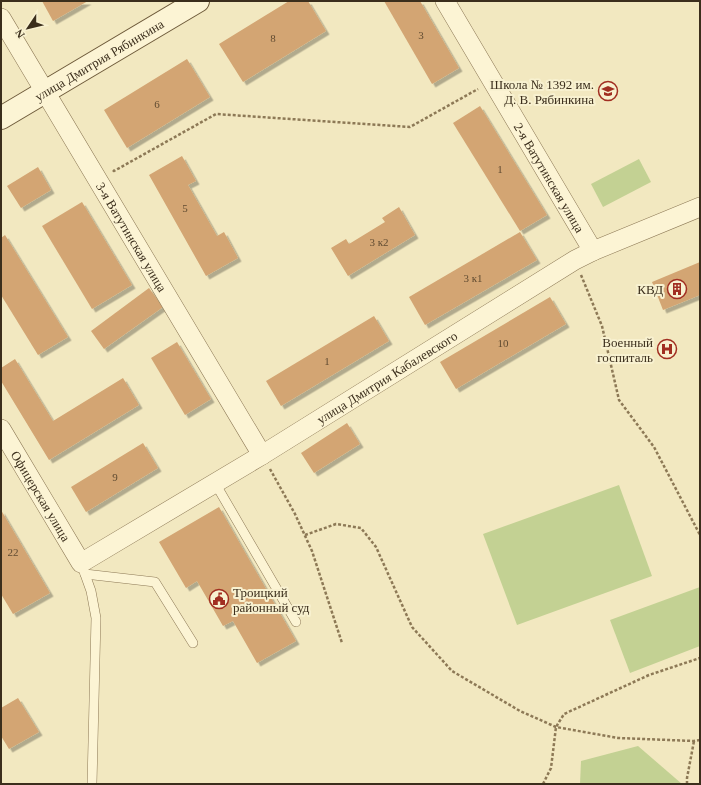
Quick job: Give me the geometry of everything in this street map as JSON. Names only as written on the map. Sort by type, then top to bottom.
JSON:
[{"type":"street","name":"улица Дмитрия Рябинкина","points":[[1,118],[198,1]]},
{"type":"street","name":"2-я Ватутинская улица","points":[[445,1],[593,251]]},
{"type":"street","name":"3-я Ватутинская улица","points":[[1,18],[262,455]]},
{"type":"street","name":"улица Дмитрия Кабалевского","points":[[84,568],[214,483],[262,455],[575,260],[593,251],[700,207]]},
{"type":"street","name":"Офицерская улица","points":[[1,429],[84,568]]},
{"type":"lane","points":[[214,483],[296,622]]},
{"type":"lane","points":[[92,784],[96,618],[91,591],[84,568],[155,582],[193,643]]},
{"type":"path","points":[[110,165],[114,171],[216,114],[410,127],[484,86]]},
{"type":"path","points":[[575,260],[602,326],[619,400],[654,447],[700,535]]},
{"type":"path","points":[[262,455],[312,550],[342,643]]},
{"type":"path","points":[[305,535],[336,524],[361,528],[376,547],[412,627],[452,671],[520,711],[556,727],[618,738],[700,740]]},
{"type":"path","points":[[543,784],[551,768],[556,727],[564,714],[649,675],[700,658]]},
{"type":"path","points":[[687,784],[694,741]]},
{"type":"green space","points":[[639,159],[651,182],[603,207],[591,184]]},
{"type":"green space","points":[[619,485],[652,576],[517,625],[483,534]]},
{"type":"green space","points":[[700,587],[700,646],[630,673],[610,620]]},
{"type":"green space","points":[[638,746],[682,784],[580,784],[581,761]]},
{"type":"building","points":[[42,1],[88,1],[53,21]]},
{"type":"building","points":[[289,1],[308,1],[326,31],[243,82],[219,44]]},
{"type":"building","points":[[384,1],[420,1],[459,68],[432,84]]},
{"type":"building","points":[[187,59],[210,97],[127,148],[104,110]]},
{"type":"building","points":[[480,106],[547,215],[520,231],[453,123]]},
{"type":"building","points":[[182,156],[196,181],[188,185],[217,236],[224,232],[238,258],[206,276],[149,175]]},
{"type":"building","points":[[38,167],[51,190],[21,208],[7,186]]},
{"type":"building","points":[[82,202],[132,285],[92,309],[42,226]]},
{"type":"building","points":[[399,207],[415,235],[348,276],[331,248],[346,239],[349,244],[385,222],[382,218]]},
{"type":"building","points":[[520,232],[537,260],[425,325],[409,297]]},
{"type":"building","points":[[5,235],[68,337],[38,355],[1,295],[1,238]]},
{"type":"building","name":"КВД","points":[[700,262],[700,295],[663,310],[652,282]]},
{"type":"building","points":[[149,288],[163,307],[104,349],[91,331]]},
{"type":"building","points":[[550,297],[566,324],[456,389],[440,362]]},
{"type":"building","points":[[374,316],[389,341],[281,406],[266,381]]},
{"type":"building","points":[[177,342],[211,399],[185,415],[151,358]]},
{"type":"building","points":[[15,359],[53,421],[123,378],[139,405],[49,460],[1,381],[1,368]]},
{"type":"building","points":[[347,423],[360,444],[314,473],[301,453]]},
{"type":"building","points":[[143,443],[158,468],[86,512],[71,487]]},
{"type":"building","points":[[219,507],[296,641],[257,663],[233,621],[223,626],[197,581],[186,588],[159,542]]},
{"type":"building","points":[[1,510],[50,593],[13,614],[1,594]]},
{"type":"building","points":[[18,698],[39,732],[9,749],[1,736],[1,708]]},
{"type":"place","name":"Школа № 1392 им. Д. В. Рябинкина","points":[[608,91]]},
{"type":"place","name":"КВД","points":[[677,289]]},
{"type":"place","name":"Военный госпиталь","points":[[667,349]]},
{"type":"place","name":"Троицкий районный суд","points":[[219,599]]}]
